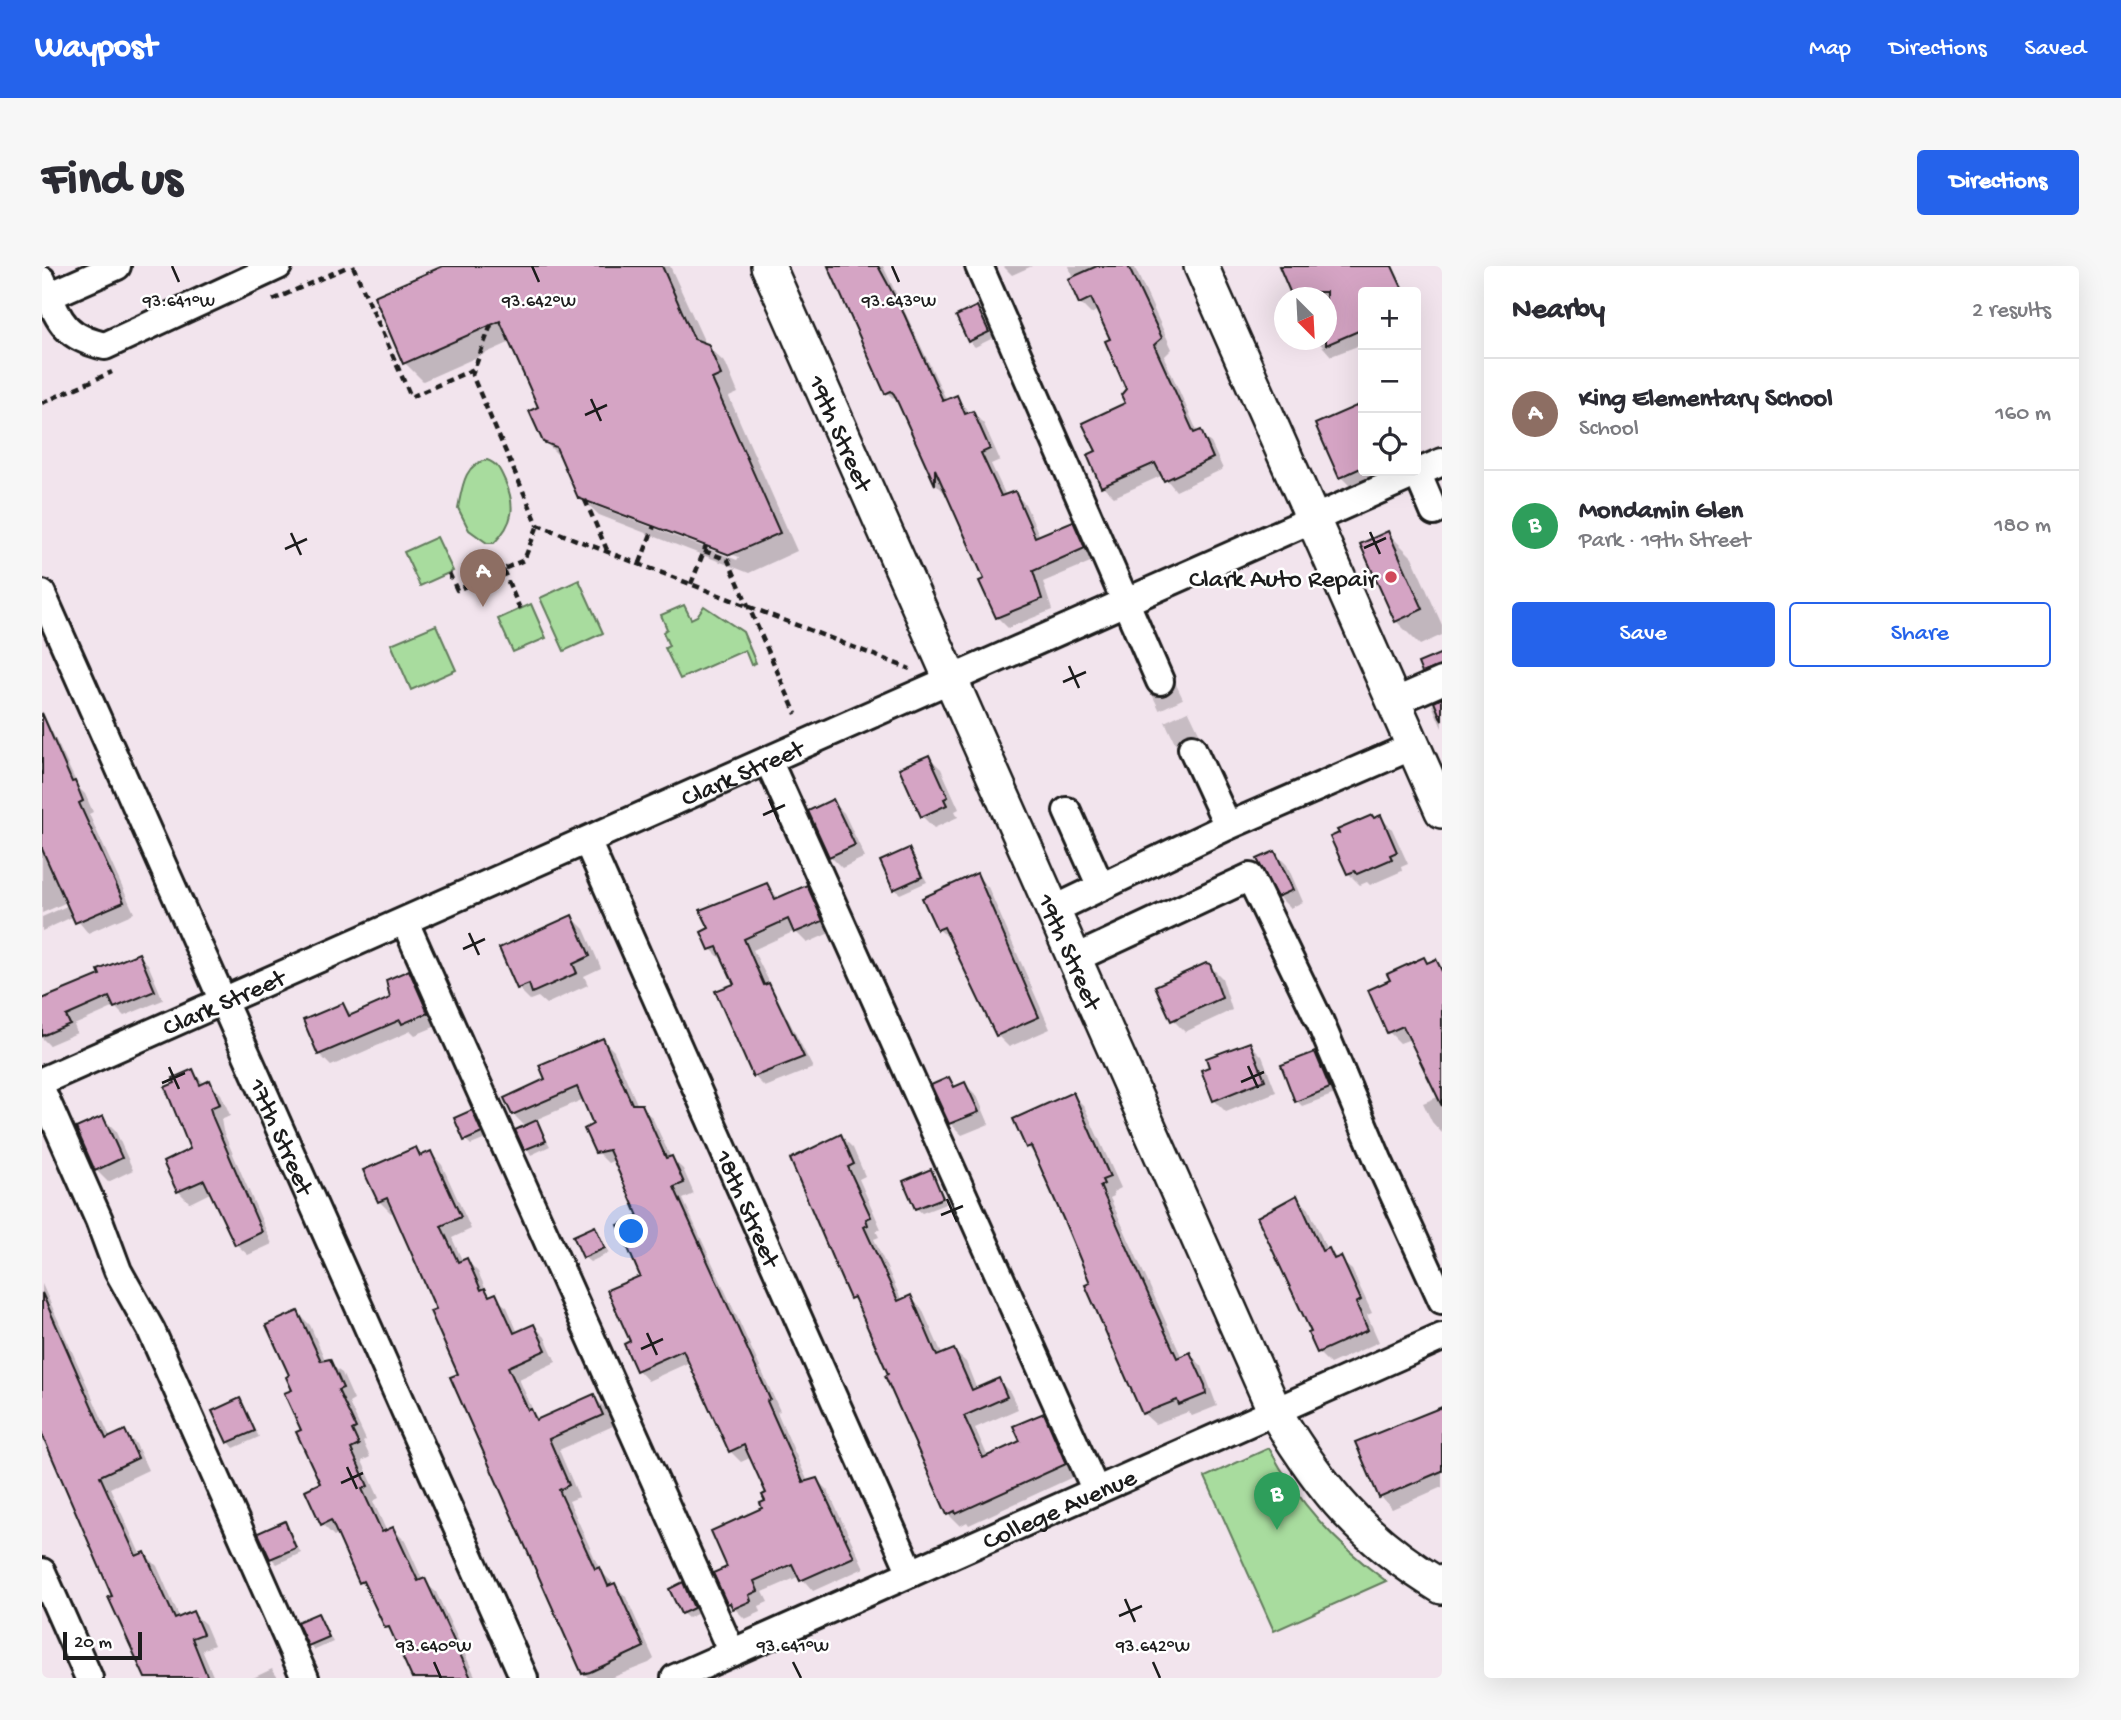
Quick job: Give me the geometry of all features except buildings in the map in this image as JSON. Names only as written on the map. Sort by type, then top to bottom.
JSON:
[{"type":"main road","name":"19th Street","points":[[768,266],[1275,1412],[1331,1496],[1363,1530],[1399,1561],[1442,1587]]},
{"type":"main road","points":[[1201,266],[1442,811]]},
{"type":"street","points":[[117,266],[46,288],[64,329],[81,340],[106,346],[278,266]]},
{"type":"street","points":[[979,266],[1160,681]]},
{"type":"street","name":"Clark Street","points":[[1421,470],[1442,462]]},
{"type":"street","name":"Clark Street","points":[[43,1081],[1408,476]]},
{"type":"street","points":[[1419,476],[1434,512]]},
{"type":"street","name":"17th Street","points":[[42,594],[524,1678]]},
{"type":"street","points":[[1394,702],[1442,681]]},
{"type":"street","points":[[1053,910],[1228,826],[1413,746]]},
{"type":"street","points":[[1192,748],[1228,826]]},
{"type":"street","points":[[768,760],[1096,1491]]},
{"type":"street","points":[[1067,811],[1101,887]]},
{"type":"street","name":"18th Street","points":[[587,841],[911,1573]]},
{"type":"street","points":[[1074,959],[1250,877],[1320,1022],[1378,1162],[1442,1300]]},
{"type":"street","points":[[405,922],[732,1653]]},
{"type":"street","points":[[43,1081],[118,1271],[151,1330],[304,1678]]},
{"type":"street","name":"College Avenue","points":[[675,1678],[1442,1337]]},
{"type":"street","points":[[42,1572],[89,1678]]},
{"type":"path","points":[[353,266],[411,397],[475,369]]},
{"type":"path","points":[[449,573],[457,590],[524,560],[538,525],[472,375],[491,325]]},
{"type":"path","points":[[391,353],[398,350]]},
{"type":"path","points":[[585,500],[608,551]]},
{"type":"path","points":[[538,525],[914,671]]},
{"type":"path","points":[[640,563],[654,526]]},
{"type":"path","points":[[691,583],[705,549],[728,560],[796,714]]},
{"type":"path","points":[[503,570],[520,609]]},
{"type":"green space","points":[[487,460],[494,463],[500,471],[509,490],[512,506],[506,528],[494,543],[487,543],[469,530],[458,508],[469,471],[479,462]]},
{"type":"green space","points":[[437,537],[453,571],[420,586],[404,552]]},
{"type":"green space","points":[[579,580],[603,633],[564,651],[540,598]]},
{"type":"green space","points":[[531,604],[546,638],[513,652],[498,619]]},
{"type":"green space","points":[[684,605],[691,619],[697,616],[704,606],[743,632],[756,663],[751,665],[745,650],[680,679],[665,648],[669,646],[663,632],[667,629],[661,615]]},
{"type":"green space","points":[[436,625],[456,670],[411,690],[391,644]]},
{"type":"green space","points":[[1269,1448],[1292,1487],[1320,1521],[1386,1581],[1274,1631],[1205,1477]]},
{"type":"tunnel","points":[[1160,681],[1192,748]]},
{"type":"place","name":"Clark Auto Repair","points":[[1391,577]]},
{"type":"place","name":"King Elementary School","points":[[483,607]]},
{"type":"place","name":"Mondamin Glen","points":[[1277,1530]]}]
